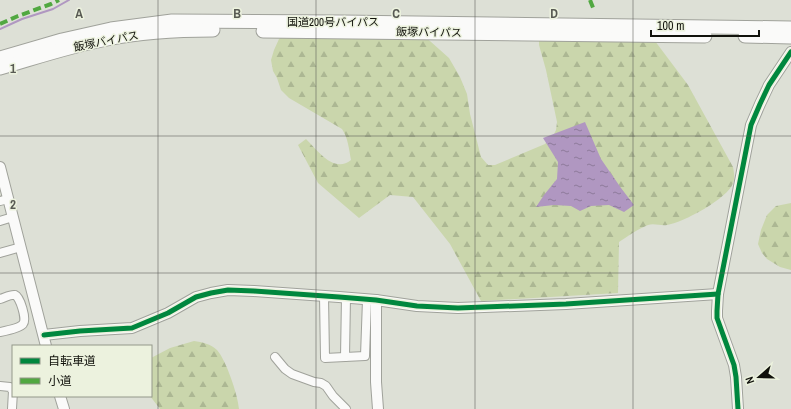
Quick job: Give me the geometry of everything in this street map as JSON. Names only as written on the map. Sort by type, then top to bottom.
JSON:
[{"type":"highway","name":"国道200号バイパス","points":[[0,58],[62,40],[112,29],[172,21],[791,28]]},
{"type":"highway","name":"飯塚バイパス","points":[[0,68],[106,39],[171,31],[209,30],[791,37]]},
{"type":"street","points":[[738,409],[734,366],[717,318],[718,294],[751,125],[770,85],[791,52]]},
{"type":"street","points":[[0,167],[4,200],[13,217],[46,345]]},
{"type":"street","points":[[0,221],[13,217]]},
{"type":"street","points":[[0,253],[21,247]]},
{"type":"street","points":[[44,336],[80,331],[132,328],[168,313],[196,297],[228,290],[346,297],[417,306],[458,308],[566,304],[718,294]]},
{"type":"street","points":[[0,299],[13,295],[17,296],[25,319],[24,324],[19,327],[0,332]]},
{"type":"street","points":[[324,296],[325,358],[365,356],[371,300]]},
{"type":"street","points":[[345,357],[346,297]]},
{"type":"street","points":[[371,300],[378,409]]},
{"type":"street","points":[[275,357],[285,369],[292,374],[326,386],[333,396],[346,409]]},
{"type":"street","points":[[0,386],[10,386],[12,389]]},
{"type":"street","points":[[12,409],[13,397]]},
{"type":"street","points":[[60,397],[64,409]]},
{"type":"green space","points":[[288,30],[421,33],[449,58],[460,77],[467,94],[470,114],[481,157],[488,165],[495,165],[545,144],[553,136],[556,130],[557,122],[539,45],[539,32],[652,37],[688,85],[733,167],[733,183],[730,189],[723,196],[693,215],[667,225],[648,225],[619,242],[618,293],[481,301],[450,244],[413,197],[390,195],[359,218],[318,183],[298,145],[306,139],[326,159],[338,164],[345,164],[351,160],[349,148],[346,136],[342,129],[289,98],[281,90],[273,71],[271,60],[279,39]]},
{"type":"green space","points":[[791,203],[791,270],[780,267],[767,259],[762,253],[758,244],[761,230],[767,215],[776,206]]},
{"type":"green space","points":[[194,341],[212,346],[217,350],[224,361],[231,378],[239,409],[160,409],[151,397],[152,397],[152,357],[170,348]]},
{"type":"water","points":[[585,122],[601,159],[634,205],[624,212],[609,205],[591,206],[580,211],[571,206],[554,205],[536,207],[557,179],[558,162],[543,138]]},
{"type":"waterway","points":[[0,29],[22,19],[53,9],[69,0]]},
{"type":"marked path","points":[[0,24],[59,0]]},
{"type":"marked path","points":[[590,0],[594,10]]},
{"type":"cycle path","points":[[738,409],[734,365],[717,318],[718,294],[751,125],[769,85],[791,52]]},
{"type":"cycle path","points":[[44,335],[132,328],[168,313],[196,297],[228,290],[339,297],[376,300],[417,306],[458,308],[566,304],[718,294]]}]
